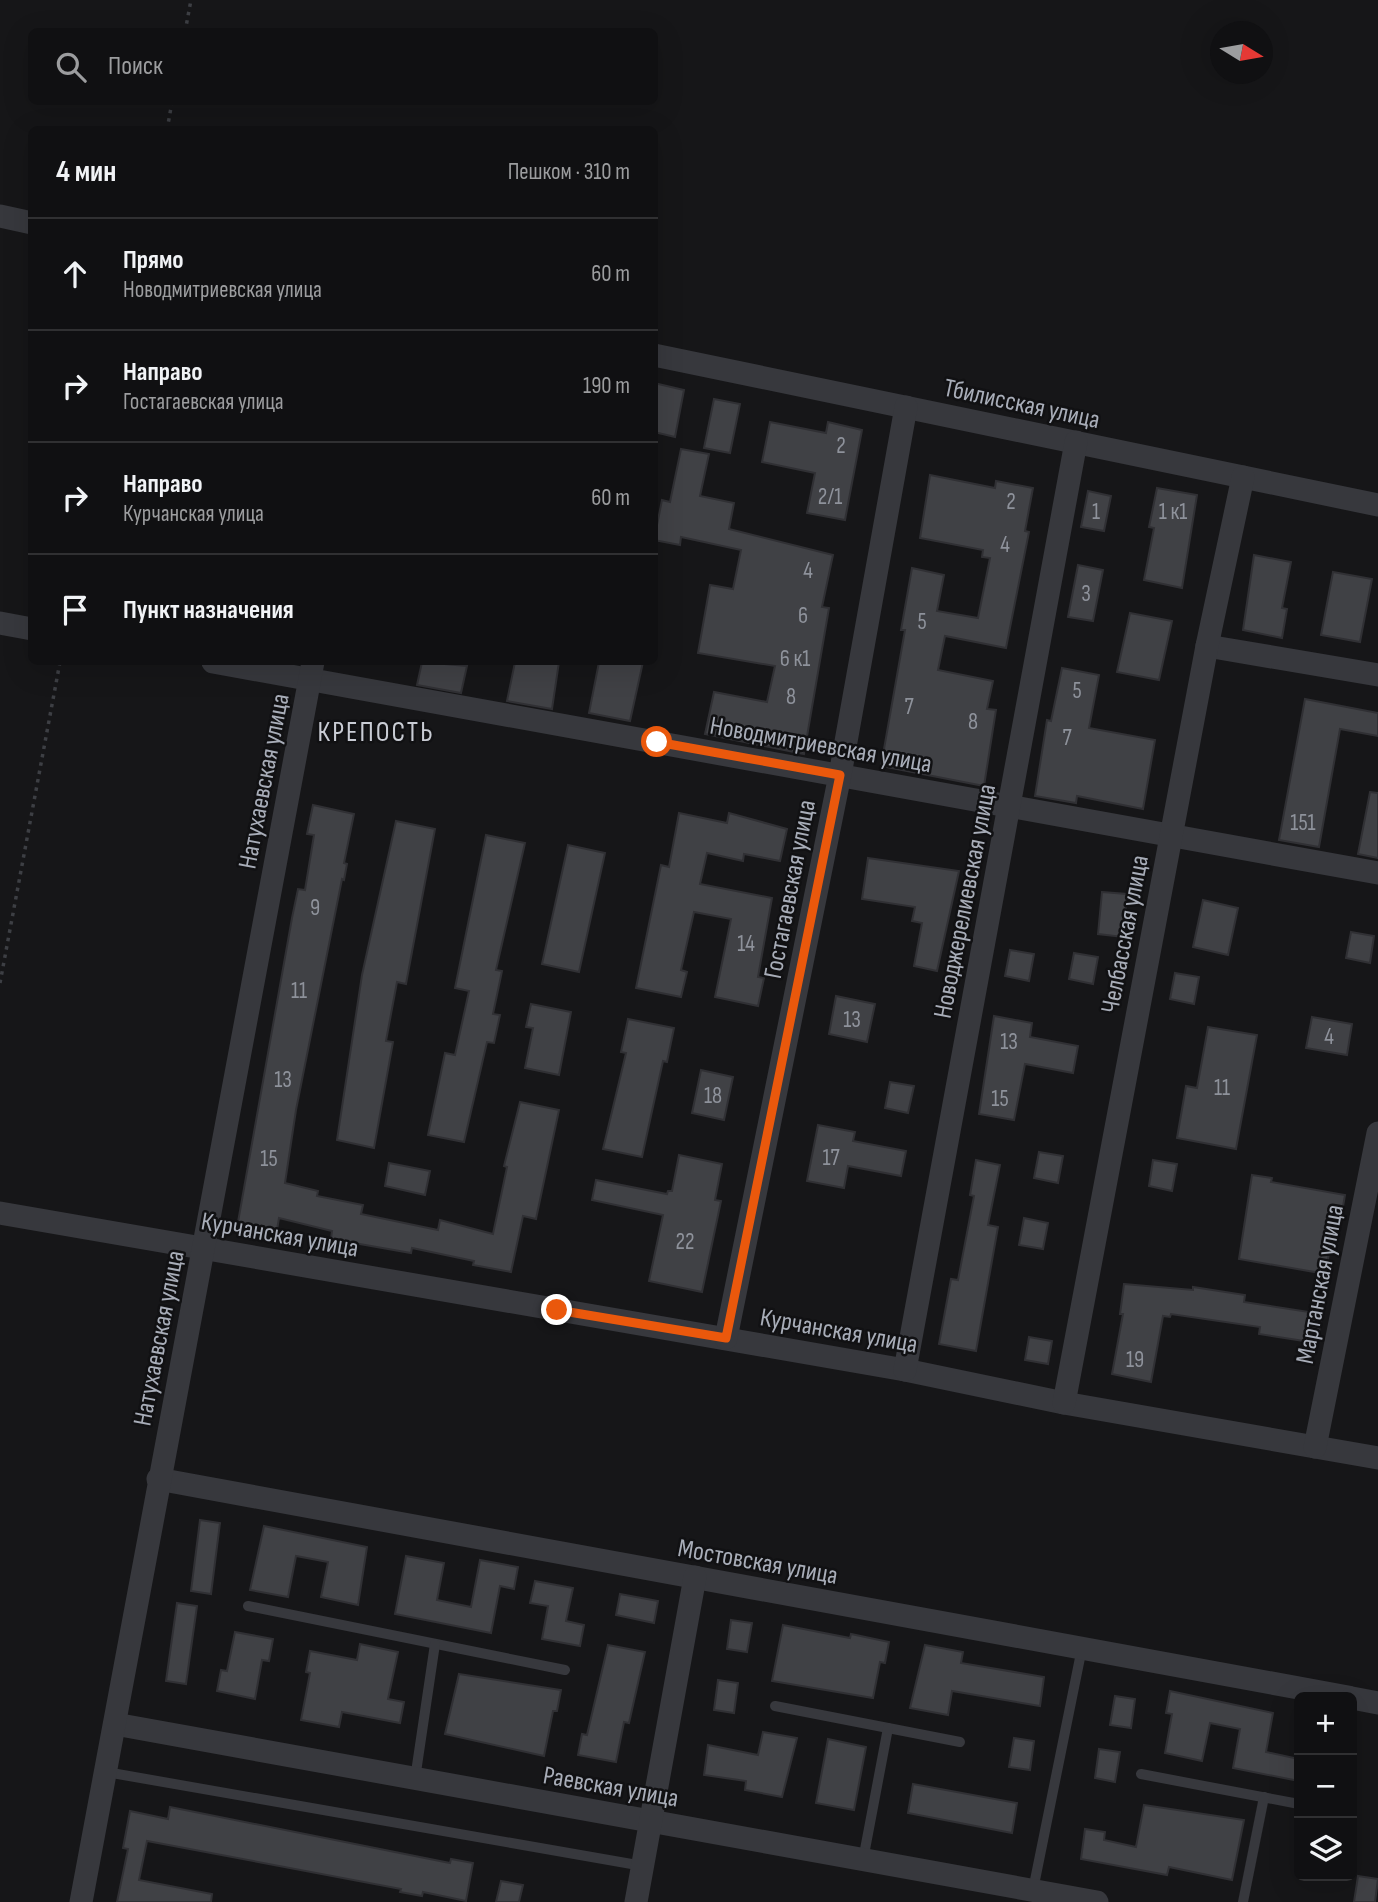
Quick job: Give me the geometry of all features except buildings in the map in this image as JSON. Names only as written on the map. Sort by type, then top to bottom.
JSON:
[{"type":"street","points":[[0,216],[28,222]]},
{"type":"street","name":"Тбилисская улица","points":[[658,356],[1378,505]]},
{"type":"street","name":"Гостагаевская улица","points":[[726,1338],[840,775],[906,407]]},
{"type":"street","name":"Новоджерелиевская улица","points":[[905,1370],[1076,442]]},
{"type":"street","name":"Челбасская улица","points":[[1064,1403],[1207,646],[1242,477]]},
{"type":"street","points":[[0,623],[28,628]]},
{"type":"street","points":[[1207,646],[1378,675]]},
{"type":"street","name":"Новодмитриевская улица","points":[[250,665],[312,670],[840,775],[1378,873]]},
{"type":"street","name":"Натухаевская улица","points":[[81,1902],[158,1479],[204,1249],[312,670]]},
{"type":"street","name":"Мартанская улица","points":[[1315,1447],[1378,1133]]},
{"type":"street","name":"Курчанская улица","points":[[0,1213],[726,1338],[905,1370],[1064,1403],[1378,1458]]},
{"type":"street","name":"Мостовская улица","points":[[158,1479],[1318,1692]]},
{"type":"street","points":[[636,1902],[695,1577]]},
{"type":"street","name":"Мостовская улица","points":[[1357,1699],[1378,1703]]},
{"type":"street","name":"Раевская улица","points":[[114,1724],[1097,1902]]},
{"type":"lane","points":[[248,1606],[565,1670]]},
{"type":"lane","points":[[415,1779],[435,1644]]},
{"type":"lane","points":[[1033,1890],[1082,1648]]},
{"type":"lane","points":[[775,1706],[960,1742]]},
{"type":"lane","points":[[863,1860],[888,1728]]},
{"type":"lane","points":[[106,1772],[643,1866]]},
{"type":"lane","points":[[1141,1774],[1294,1803]]},
{"type":"lane","points":[[1244,1902],[1264,1797]]},
{"type":"path","points":[[186,28],[191,0]]},
{"type":"path","points":[[168,126],[171,105]]},
{"type":"path","points":[[0,983],[59,665]]},
{"type":"district","name":"КРЕПОСТЬ","points":[[376,731]]},
{"type":"route","points":[[557,1310],[726,1338],[840,775],[657,742]]}]
